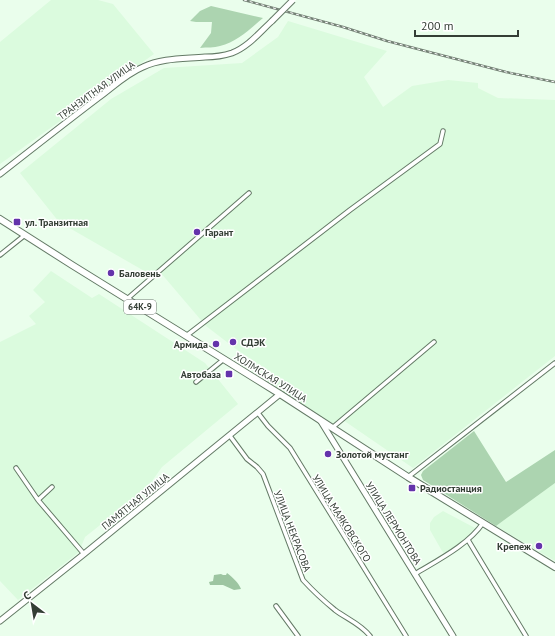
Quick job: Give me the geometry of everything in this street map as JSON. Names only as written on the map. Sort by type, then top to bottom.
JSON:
[{"type":"main road","name":"ХОЛМСКАЯ УЛИЦА","points":[[0,219],[280,394],[408,477],[555,567]]},
{"type":"street","name":"ТРАНЗИТНАЯ УЛИЦА","points":[[0,174],[67,122],[142,67],[170,59],[218,56],[241,49],[293,0]]},
{"type":"street","points":[[186,336],[350,210],[440,144],[443,131]]},
{"type":"street","points":[[127,299],[249,193]]},
{"type":"street","points":[[0,256],[25,235]]},
{"type":"street","points":[[332,428],[434,342]]},
{"type":"street","points":[[196,382],[224,359]]},
{"type":"street","points":[[408,477],[555,363]]},
{"type":"street","name":"ПАМЯТНАЯ УЛИЦА","points":[[0,621],[280,394]]},
{"type":"street","name":"УЛИЦА МАЯКОВСКОГО","points":[[258,413],[268,426],[290,448],[406,636]]},
{"type":"street","name":"УЛИЦА ЛЕРМОНТОВА","points":[[320,420],[453,636]]},
{"type":"street","name":"УЛИЦА НЕКРАСОВА","points":[[230,436],[247,459],[263,474],[303,580],[312,591],[336,610],[357,623],[370,636]]},
{"type":"street","points":[[16,468],[38,500],[84,554]]},
{"type":"street","points":[[38,500],[52,487]]},
{"type":"street","points":[[415,574],[468,540],[483,523]]},
{"type":"street","points":[[468,540],[526,636]]},
{"type":"street","points":[[276,606],[298,636]]},
{"type":"shaded area","points":[[51,0],[98,0],[113,4],[154,54],[0,164],[0,42]]},
{"type":"shaded area","points":[[211,6],[263,18],[243,35],[226,44],[218,47],[200,48],[211,33],[212,22],[190,21],[200,11]]},
{"type":"shaded area","points":[[288,21],[387,51],[364,77],[383,107],[412,86],[448,80],[478,83],[478,88],[498,98],[555,100],[555,356],[413,468],[343,420],[335,425],[267,381],[272,373],[236,349],[206,326],[160,272],[153,276],[59,222],[20,173],[111,99],[164,68],[242,63],[278,37]]},
{"type":"shaded area","points":[[51,271],[92,298],[99,294],[205,363],[238,404],[162,467],[147,488],[85,537],[79,552],[18,600],[0,581],[0,342],[36,324],[29,316],[45,302],[33,290]]},
{"type":"shaded area","points":[[474,431],[506,482],[555,450],[555,483],[496,526],[423,480],[421,475],[423,471]]},
{"type":"shaded area","points":[[555,483],[555,561],[496,526]]},
{"type":"shaded area","points":[[443,511],[475,528],[467,537],[445,554],[430,530],[430,523],[434,517]]},
{"type":"shaded area","points":[[227,573],[237,582],[241,589],[234,590],[223,585],[210,585],[209,582],[213,581],[214,575],[226,575]]},
{"type":"railway","points":[[244,0],[343,27],[387,41],[506,72],[555,82]]},
{"type":"place","name":"ул. Транзитная","points":[[17,222]]},
{"type":"place","name":"Гарант","points":[[197,232]]},
{"type":"place","name":"Баловень","points":[[111,273]]},
{"type":"place","name":"СДЭК","points":[[233,342]]},
{"type":"place","name":"Армида","points":[[216,344]]},
{"type":"place","name":"Автобаза","points":[[229,374]]},
{"type":"place","name":"Золотой мустанг","points":[[328,454]]},
{"type":"place","name":"Радиостанция","points":[[412,488]]},
{"type":"place","name":"Крепеж","points":[[539,546]]}]
